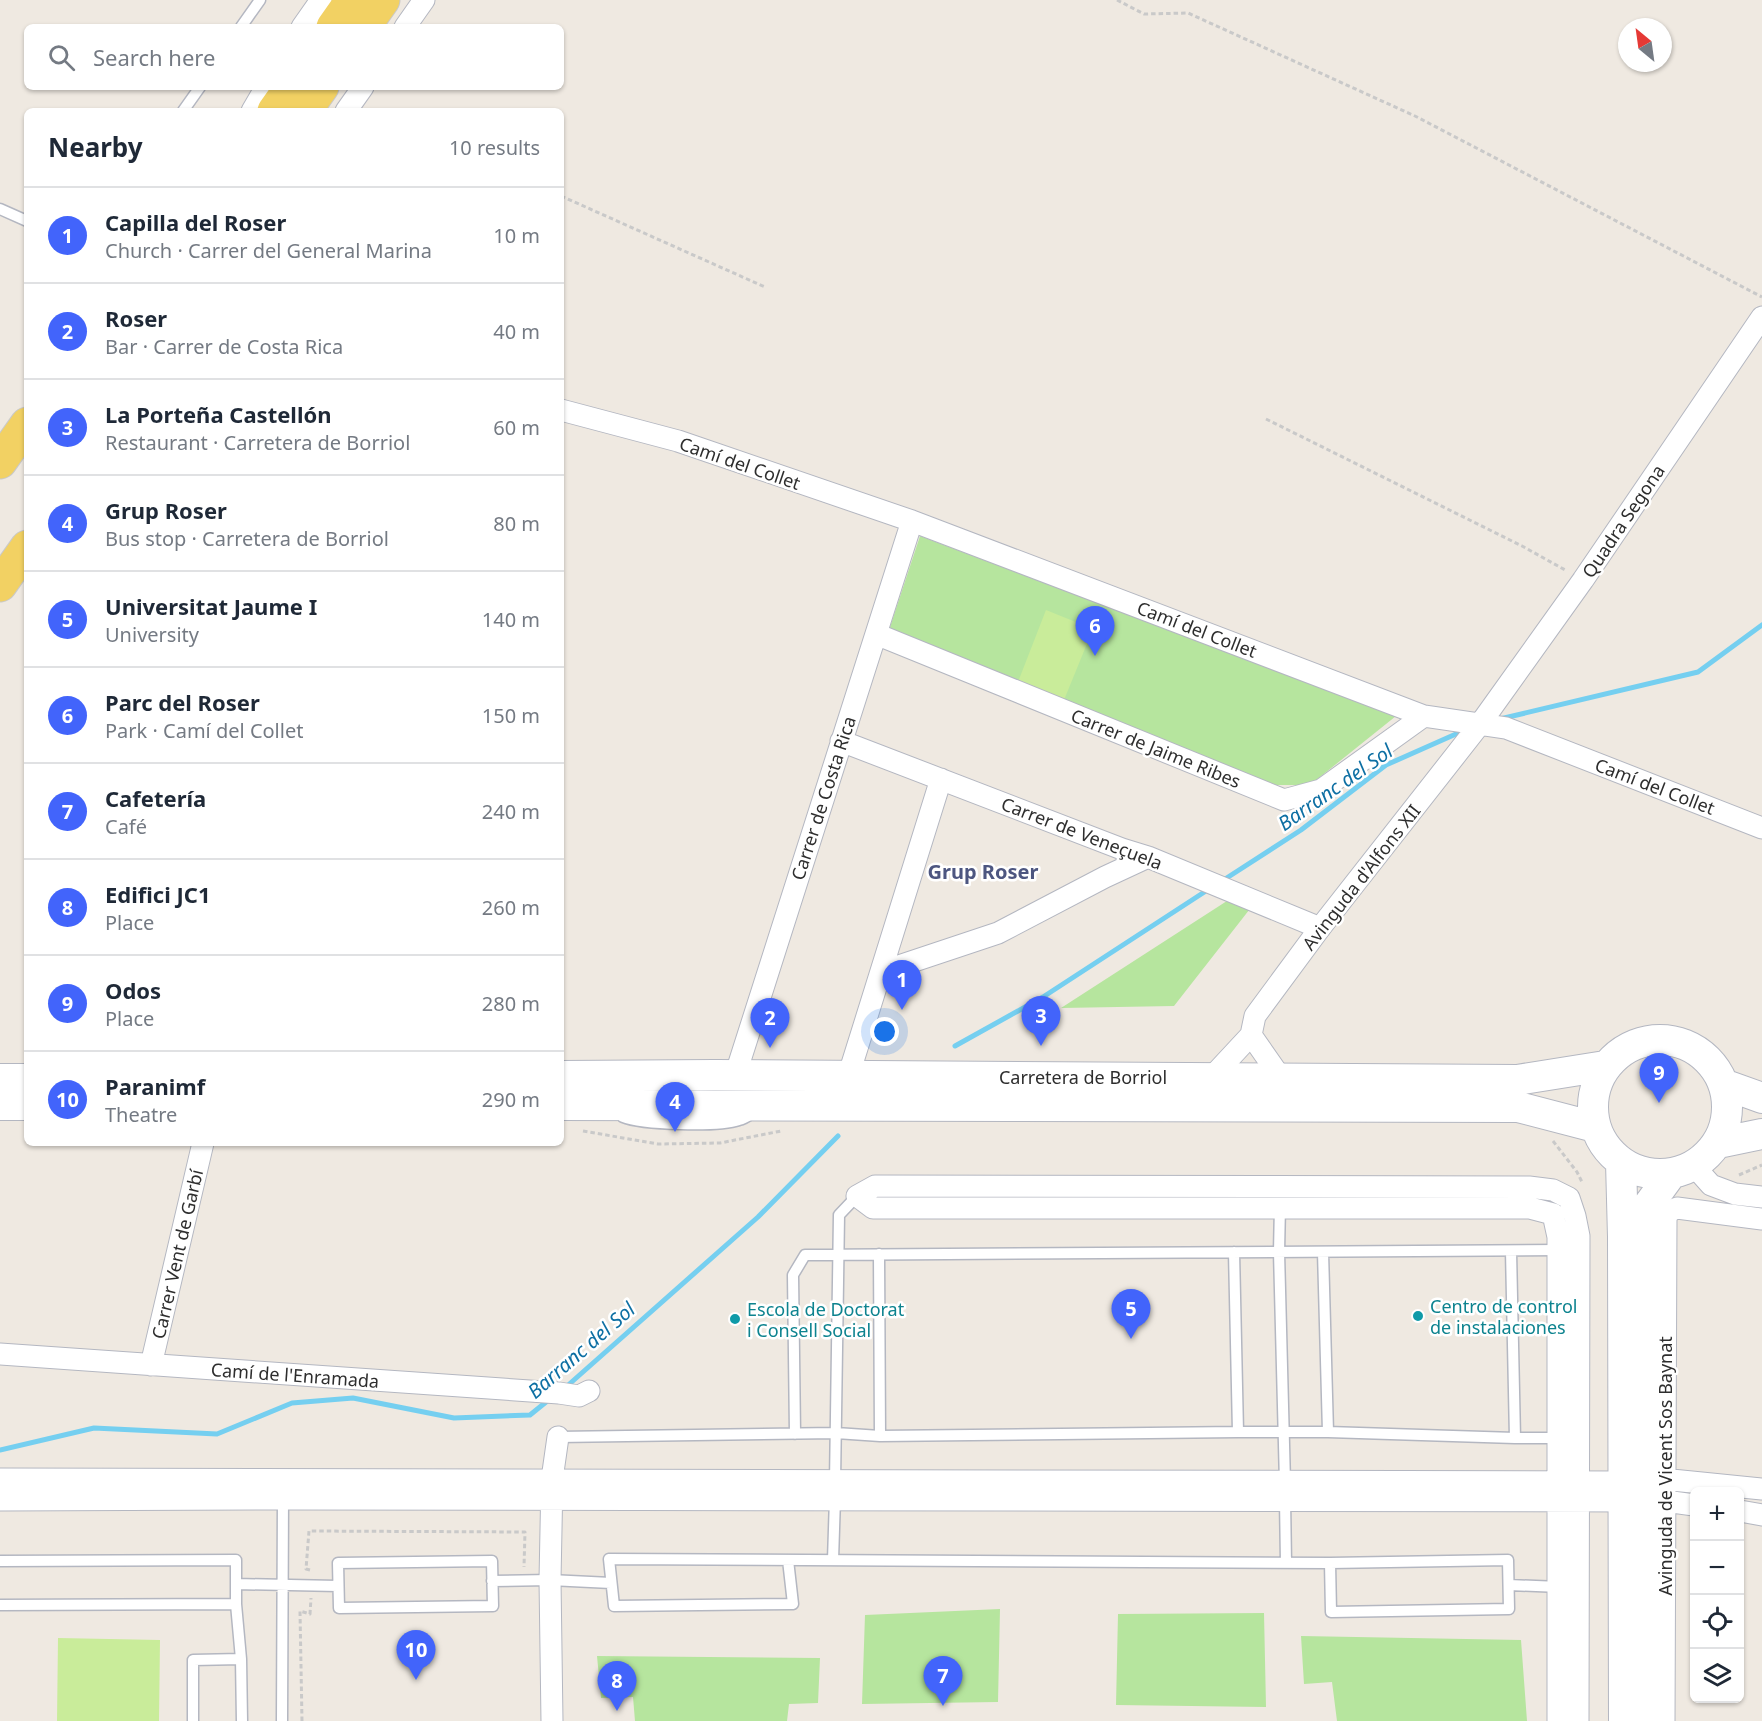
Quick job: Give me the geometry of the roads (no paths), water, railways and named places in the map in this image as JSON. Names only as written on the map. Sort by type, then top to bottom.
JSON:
[{"type":"main road","points":[[335,24],[352,0]]},
{"type":"main road","points":[[366,24],[383,0]]},
{"type":"main road","points":[[276,108],[289,90]]},
{"type":"main road","points":[[307,108],[320,90]]},
{"type":"main road","points":[[0,462],[24,428]]},
{"type":"main road","points":[[0,585],[24,551]]},
{"type":"main road","points":[[1718,1143],[1728,1115],[1726,1085],[1705,1054],[1672,1039],[1634,1043],[1605,1066],[1593,1096],[1595,1127],[1605,1147],[1621,1162],[1644,1173],[1682,1170],[1718,1143],[1762,1134]]},
{"type":"main road","name":"Carretera de Borriol","points":[[564,1076],[1517,1080],[1605,1066]]},
{"type":"main road","points":[[0,1079],[24,1079]]},
{"type":"main road","points":[[1726,1085],[1762,1098]]},
{"type":"main road","points":[[0,1105],[24,1105]]},
{"type":"main road","name":"Carretera de Borriol","points":[[564,1106],[589,1118],[768,1105],[1518,1107],[1595,1127]]},
{"type":"main road","name":"Avinguda de Vicent Sos Baynat","points":[[1621,1162],[1623,1237],[1645,1490],[1624,1721]]},
{"type":"main road","name":"Avinguda de Vicent Sos Baynat","points":[[1648,1721],[1645,1490],[1647,1207],[1682,1170]]},
{"type":"street","points":[[304,24],[321,0]]},
{"type":"street","points":[[407,24],[424,0]]},
{"type":"street","points":[[254,108],[264,90]]},
{"type":"street","points":[[348,108],[361,90]]},
{"type":"street","name":"Quadra Segona","points":[[1480,724],[1583,580],[1762,317]]},
{"type":"street","name":"Camí del Collet","points":[[564,411],[678,441],[912,521],[1424,716],[1506,728],[1762,828]]},
{"type":"street","name":"Carrer de Costa Rica","points":[[735,1076],[912,521]]},
{"type":"street","name":"Carrer de Jaime Ribes","points":[[876,633],[1284,800],[1321,790],[1424,716]]},
{"type":"street","name":"Avinguda d'Alfons XII","points":[[1211,1078],[1251,1035],[1255,1016],[1320,928],[1480,724]]},
{"type":"street","name":"Carrer de Veneçuela","points":[[841,741],[1148,857],[1320,928]]},
{"type":"street","points":[[848,1077],[941,779]]},
{"type":"street","points":[[1104,877],[1122,849]]},
{"type":"street","points":[[880,972],[998,933],[1104,877],[1148,857]]},
{"type":"street","points":[[1251,1035],[1281,1078]]},
{"type":"street","name":"Carrer Vent de Garbí","points":[[151,1365],[202,1146]]},
{"type":"street","points":[[1682,1170],[1735,1194],[1762,1197]]},
{"type":"street","points":[[1558,1721],[1568,1587],[1568,1250],[1558,1237],[1553,1214],[1530,1208],[873,1208],[857,1196],[875,1186],[1529,1187],[1552,1190],[1569,1198],[1579,1236],[1568,1250]]},
{"type":"street","name":"Avinguda de Vicent Sos Baynat","points":[[1664,1721],[1645,1490],[1666,1219],[1668,1212],[1677,1208],[1762,1219]]},
{"type":"street","name":"Camí de l'Enramada","points":[[0,1354],[579,1395],[590,1391]]},
{"type":"street","points":[[552,1721],[551,1500],[558,1437]]},
{"type":"street","points":[[0,1479],[551,1500],[835,1490]]},
{"type":"street","points":[[0,1500],[552,1479],[835,1490],[1568,1491],[1762,1488]]},
{"type":"street","points":[[1645,1490],[1690,1504]]},
{"type":"street","points":[[1744,1512],[1762,1515]]},
{"type":"street","points":[[1568,1587],[1578,1721]]},
{"type":"lane","points":[[243,24],[260,0]]},
{"type":"lane","points":[[185,108],[198,90]]},
{"type":"lane","points":[[0,209],[24,220]]},
{"type":"lane","points":[[1279,1187],[1286,1563]]},
{"type":"lane","points":[[833,1560],[839,1215],[857,1196]]},
{"type":"lane","points":[[795,1434],[792,1275],[805,1255],[1568,1250]]},
{"type":"lane","points":[[1511,1251],[1515,1438]]},
{"type":"lane","points":[[1234,1252],[1238,1432]]},
{"type":"lane","points":[[1323,1252],[1328,1432]]},
{"type":"lane","points":[[879,1254],[880,1436]]},
{"type":"lane","points":[[558,1437],[836,1433],[880,1436],[1328,1432],[1568,1438]]},
{"type":"lane","points":[[282,1721],[283,1489]]},
{"type":"lane","points":[[788,1560],[793,1605],[614,1606],[609,1559],[833,1560],[1286,1563],[1508,1560],[1509,1609],[1330,1612],[1330,1563]]},
{"type":"lane","points":[[0,1561],[236,1560],[242,1721]]},
{"type":"lane","points":[[492,1561],[492,1581],[493,1606],[339,1608],[338,1563],[492,1561]]},
{"type":"lane","points":[[492,1581],[550,1580],[611,1583]]},
{"type":"lane","points":[[236,1584],[339,1586]]},
{"type":"lane","points":[[1509,1585],[1568,1587]]},
{"type":"lane","points":[[0,1605],[236,1604]]},
{"type":"lane","points":[[193,1721],[193,1660],[241,1659]]},
{"type":"waterway","name":"Barranc del Sol","points":[[1500,719],[1698,672],[1762,625]]},
{"type":"waterway","name":"Barranc del Sol","points":[[1222,881],[1301,830],[1386,765],[1465,730]]},
{"type":"waterway","name":"Barranc del Sol","points":[[955,1046],[1043,997],[1209,889]]},
{"type":"waterway","name":"Barranc del Sol","points":[[566,1387],[758,1217],[838,1136]]},
{"type":"waterway","name":"Barranc del Sol","points":[[0,1450],[94,1428],[217,1434],[292,1403],[353,1398],[454,1418],[530,1415],[551,1398]]},
{"type":"place","name":"Parc del Roser","points":[[1095,656]]},
{"type":"place","name":"Capilla del Roser","points":[[902,1010]]},
{"type":"place","name":"La Porteña Castellón","points":[[1041,1046]]},
{"type":"place","name":"Roser","points":[[770,1048]]},
{"type":"place","name":"Odos","points":[[1659,1103]]},
{"type":"place","name":"Grup Roser","points":[[675,1132]]},
{"type":"place","name":"Centro de control de instalaciones","points":[[1418,1316]]},
{"type":"place","name":"Escola de Doctorat i Consell Social","points":[[735,1319]]},
{"type":"place","name":"Universitat Jaume I","points":[[1131,1339]]},
{"type":"place","name":"Paranimf","points":[[416,1680]]},
{"type":"place","name":"Cafetería","points":[[943,1706]]},
{"type":"place","name":"Edifici JC1","points":[[617,1711]]},
{"type":"district","name":"Grup Roser","points":[[983,871]]}]
